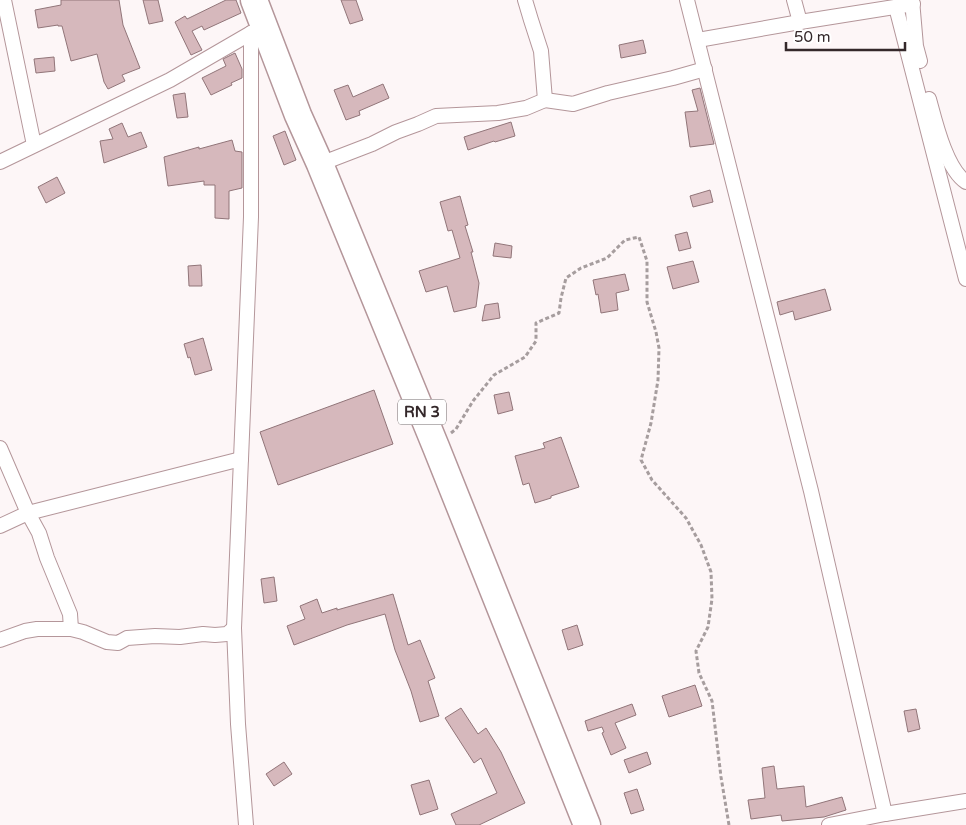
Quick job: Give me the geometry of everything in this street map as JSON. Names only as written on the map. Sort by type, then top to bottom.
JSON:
[{"type":"highway","name":"RN 3","points":[[254,0],[258,31],[320,164],[436,447],[587,825]]},
{"type":"street","points":[[4,0],[34,145]]},
{"type":"street","points":[[526,0],[530,20],[541,51],[545,100]]},
{"type":"street","points":[[688,0],[811,491],[885,814]]},
{"type":"street","points":[[794,0],[800,22]]},
{"type":"street","points":[[698,40],[896,7],[912,2],[916,46],[946,156],[961,179],[966,182]]},
{"type":"street","points":[[896,7],[966,279]]},
{"type":"street","points":[[0,162],[170,80],[258,31]]},
{"type":"street","points":[[246,825],[238,724],[234,628],[258,31]]},
{"type":"street","points":[[320,164],[436,116],[498,113],[526,108],[545,100],[573,104],[706,68]]},
{"type":"street","points":[[0,448],[28,513],[39,533],[70,614],[71,629]]},
{"type":"street","points":[[0,526],[28,513],[241,459]]},
{"type":"street","points":[[0,640],[25,630],[37,629],[71,629],[107,642],[118,643],[127,638],[227,634],[234,628]]},
{"type":"street","points":[[832,825],[966,801]]},
{"type":"path","points":[[436,447],[456,429],[473,401],[494,375],[526,357],[536,341],[536,323],[559,313],[566,278],[581,268],[607,258],[625,240],[639,237],[647,261],[647,302],[656,332],[658,348],[658,380],[641,460],[652,480],[686,518],[701,545],[711,572],[712,599],[708,627],[696,651],[699,673],[712,702],[729,825]]},
{"type":"building","points":[[61,0],[119,0],[123,25],[140,68],[122,75],[125,81],[108,89],[104,82],[97,54],[71,61],[62,26],[38,28],[35,10],[61,5]]},
{"type":"building","points":[[143,0],[158,0],[163,21],[149,24]]},
{"type":"building","points":[[226,0],[236,0],[241,13],[204,30],[202,26],[192,31],[202,50],[191,55],[175,22],[185,16],[187,19]]},
{"type":"building","points":[[341,0],[356,0],[363,20],[350,24]]},
{"type":"building","points":[[643,40],[646,53],[621,58],[619,45]]},
{"type":"building","points":[[235,53],[242,69],[242,78],[211,95],[202,78],[226,66],[223,59]]},
{"type":"building","points":[[54,57],[55,71],[36,73],[34,59]]},
{"type":"building","points":[[383,84],[389,98],[359,111],[360,115],[346,120],[334,90],[348,85],[353,97]]},
{"type":"building","points":[[700,88],[714,144],[690,147],[685,112],[698,111],[692,90]]},
{"type":"building","points":[[185,93],[188,117],[177,118],[173,95]]},
{"type":"building","points":[[511,122],[515,136],[468,150],[464,137]]},
{"type":"building","points":[[122,123],[128,137],[141,132],[147,147],[104,163],[100,141],[113,139],[109,129]]},
{"type":"building","points":[[285,131],[296,160],[284,165],[273,136]]},
{"type":"building","points":[[232,140],[235,151],[242,152],[242,188],[229,191],[229,219],[215,218],[215,185],[204,185],[204,181],[168,186],[164,157]]},
{"type":"building","points":[[57,177],[65,193],[46,203],[38,187]]},
{"type":"building","points":[[710,190],[713,202],[693,207],[690,196]]},
{"type":"building","points":[[460,196],[468,225],[465,226],[473,252],[471,252],[479,283],[476,307],[454,312],[447,286],[426,292],[419,271],[460,258],[452,230],[448,231],[440,202]]},
{"type":"building","points":[[687,232],[691,248],[679,251],[675,235]]},
{"type":"building","points":[[495,243],[512,246],[511,258],[493,256]]},
{"type":"building","points":[[693,261],[699,282],[673,289],[667,267]]},
{"type":"building","points":[[201,265],[202,286],[189,286],[188,266]]},
{"type":"building","points":[[625,274],[629,290],[616,293],[618,310],[601,313],[598,294],[596,295],[593,280]]},
{"type":"building","points":[[825,289],[831,310],[795,320],[793,311],[780,315],[777,302]]},
{"type":"building","points":[[498,303],[500,318],[482,321],[485,305]]},
{"type":"building","points":[[203,338],[212,370],[195,375],[184,344]]},
{"type":"building","points":[[374,390],[393,444],[278,485],[260,432]]},
{"type":"building","points":[[509,392],[513,410],[498,414],[494,395]]},
{"type":"building","points":[[561,437],[579,487],[535,503],[529,483],[523,485],[515,456],[545,448],[543,443]]},
{"type":"building","points":[[274,577],[277,601],[264,603],[261,579]]},
{"type":"building","points":[[393,594],[408,645],[420,640],[435,678],[428,681],[439,716],[420,722],[411,691],[395,650],[385,614],[347,625],[294,645],[287,626],[305,619],[300,606],[317,599],[322,613]]},
{"type":"building","points":[[577,625],[583,645],[568,650],[562,630]]},
{"type":"building","points":[[695,685],[702,706],[669,717],[662,696]]},
{"type":"building","points":[[632,704],[636,715],[615,723],[626,748],[611,755],[602,733],[604,732],[602,727],[588,731],[585,721]]},
{"type":"building","points":[[461,708],[478,734],[486,728],[501,752],[525,803],[479,825],[456,825],[451,814],[497,793],[481,758],[474,763],[445,718]]},
{"type":"building","points":[[916,709],[920,729],[908,732],[904,711]]},
{"type":"building","points":[[647,752],[651,764],[629,773],[624,760]]},
{"type":"building","points":[[284,762],[292,774],[274,786],[266,774]]},
{"type":"building","points":[[774,766],[777,789],[804,786],[806,807],[842,797],[846,810],[824,817],[782,821],[781,815],[751,819],[748,800],[765,798],[762,768]]},
{"type":"building","points":[[429,780],[438,809],[420,815],[411,785]]},
{"type":"building","points":[[637,789],[644,810],[631,814],[624,793]]}]
